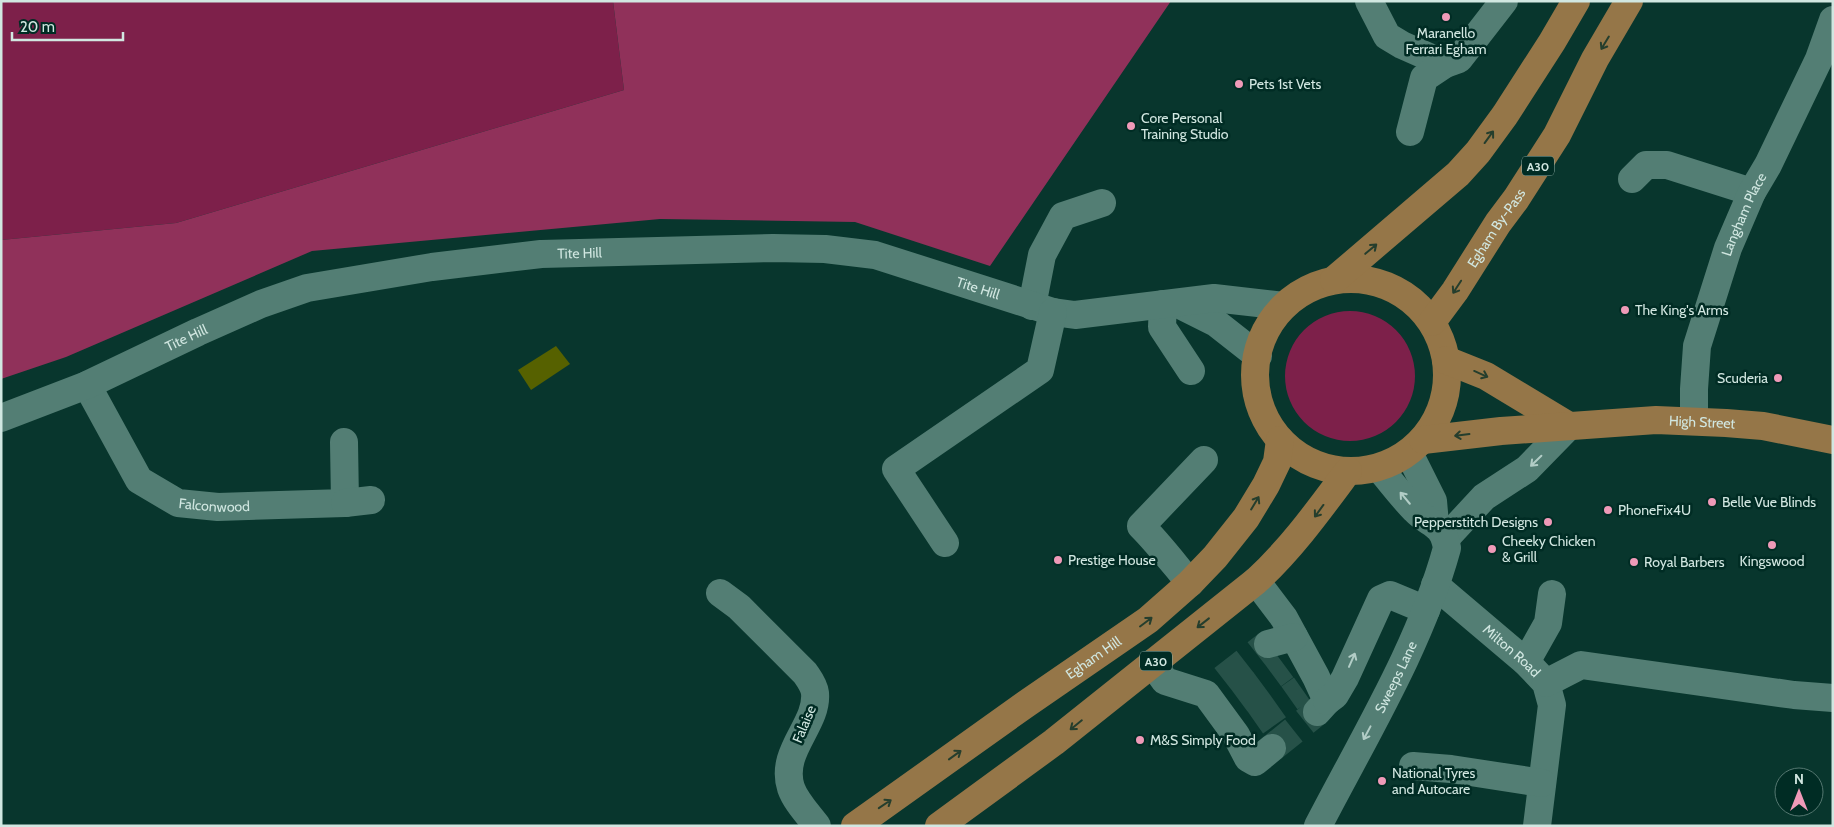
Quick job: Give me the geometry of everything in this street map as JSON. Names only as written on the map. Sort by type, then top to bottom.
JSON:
[{"type":"main road","points":[[1334,280],[1458,174],[1478,152],[1536,66],[1576,1]]},
{"type":"main road","name":"Egham By-Pass","points":[[1432,322],[1455,291],[1557,135],[1595,59],[1630,1]]},
{"type":"main road","points":[[1359,279],[1384,284],[1403,293],[1419,306],[1432,322],[1443,344],[1446,360],[1444,396],[1438,417],[1428,436],[1416,446],[1379,468],[1368,471],[1327,468],[1308,461],[1280,440],[1264,416],[1258,400],[1255,372],[1266,331],[1284,306],[1315,286],[1334,280],[1359,279]]},
{"type":"main road","points":[[1446,360],[1486,376],[1569,426]]},
{"type":"main road","name":"High Street","points":[[1416,446],[1501,431],[1656,420],[1762,426],[1833,440]]},
{"type":"main road","name":"Egham Hill","points":[[855,826],[1148,620],[1190,583],[1215,558],[1246,518],[1266,486],[1277,462],[1280,440]]},
{"type":"main road","name":"A30","points":[[939,826],[1054,742],[1256,582],[1276,563],[1310,524],[1348,471]]},
{"type":"street","points":[[1369,1],[1387,36],[1402,45],[1445,64]]},
{"type":"street","points":[[1410,132],[1424,78],[1445,64],[1459,59],[1504,1]]},
{"type":"street","name":"Langham Place","points":[[1694,421],[1694,389],[1698,346],[1728,248],[1752,192],[1768,165],[1820,59],[1833,20]]},
{"type":"street","points":[[1632,179],[1646,165],[1668,165],[1752,192]]},
{"type":"street","points":[[945,543],[896,469],[1040,370],[1042,255],[1063,216],[1102,203]]},
{"type":"street","name":"Tite Hill","points":[[1,418],[87,385],[261,304],[307,288],[423,269],[541,254],[772,248],[825,249],[875,255],[1042,309],[1075,315],[1214,298],[1284,306]]},
{"type":"street","points":[[1190,371],[1162,327],[1170,304],[1216,323],[1258,356]]},
{"type":"street","name":"Falconwood","points":[[87,385],[139,480],[178,503],[218,507],[345,503],[372,500]]},
{"type":"street","points":[[1379,468],[1417,512],[1440,531],[1484,496],[1527,469],[1569,426]]},
{"type":"street","points":[[344,442],[345,503]]},
{"type":"street","name":"Sweeps Lane","points":[[1318,826],[1401,668],[1430,598],[1447,548],[1440,531],[1416,446]]},
{"type":"street","points":[[1190,583],[1171,561],[1160,544],[1141,526],[1204,460]]},
{"type":"street","name":"Milton Road","points":[[1256,582],[1284,618],[1287,650],[1316,695],[1334,695],[1382,599],[1390,595],[1430,598],[1526,662],[1546,683],[1552,705],[1537,826]]},
{"type":"street","name":"Falaise","points":[[720,593],[745,614],[812,682],[815,693],[814,705],[793,749],[789,776],[790,786],[795,798],[817,826]]},
{"type":"street","points":[[1526,662],[1548,623],[1552,594]]},
{"type":"street","points":[[1152,663],[1165,681],[1222,696],[1245,729],[1248,758],[1255,762],[1272,748]]},
{"type":"street","points":[[1546,683],[1581,665],[1794,695],[1833,698]]},
{"type":"street","points":[[1413,766],[1451,769],[1542,784]]},
{"type":"shaded area","points":[[1,1],[613,1],[624,90],[176,223],[1,240]]},
{"type":"shaded area","points":[[613,1],[1171,1],[990,266],[855,222],[660,219],[312,251],[66,357],[1,379],[1,240],[176,223],[624,90]]},
{"type":"shaded area","points":[[1350,311],[1363,312],[1375,316],[1396,330],[1410,351],[1414,363],[1414,389],[1410,401],[1396,422],[1375,436],[1363,440],[1350,441],[1337,440],[1325,436],[1304,422],[1290,401],[1286,389],[1285,376],[1286,363],[1290,351],[1304,330],[1325,316],[1337,312]]},
{"type":"shaded area","points":[[556,346],[570,364],[531,390],[518,370]]},
{"type":"tunnel","points":[[1223,679],[1268,644]]},
{"type":"tunnel","points":[[1239,700],[1285,666]]},
{"type":"tunnel","points":[[1255,722],[1302,689]]},
{"type":"tunnel","points":[[1272,748],[1317,712]]},
{"type":"place","name":"Maranello Ferrari Egham","points":[[1446,17]]},
{"type":"place","name":"Pets 1st Vets","points":[[1239,84]]},
{"type":"place","name":"Core Personal Training Studio","points":[[1131,126]]},
{"type":"place","name":"The King's Arms","points":[[1625,310]]},
{"type":"place","name":"Scuderia","points":[[1778,378]]},
{"type":"place","name":"Belle Vue Blinds","points":[[1712,502]]},
{"type":"place","name":"PhoneFix4U","points":[[1608,510]]},
{"type":"place","name":"Pepperstitch Designs","points":[[1548,522]]},
{"type":"place","name":"Kingswood","points":[[1772,545]]},
{"type":"place","name":"Cheeky Chicken & Grill","points":[[1492,549]]},
{"type":"place","name":"Prestige House","points":[[1058,560]]},
{"type":"place","name":"Royal Barbers","points":[[1634,562]]},
{"type":"place","name":"M&S Simply Food","points":[[1140,740]]},
{"type":"place","name":"National Tyres and Autocare","points":[[1382,781]]}]
